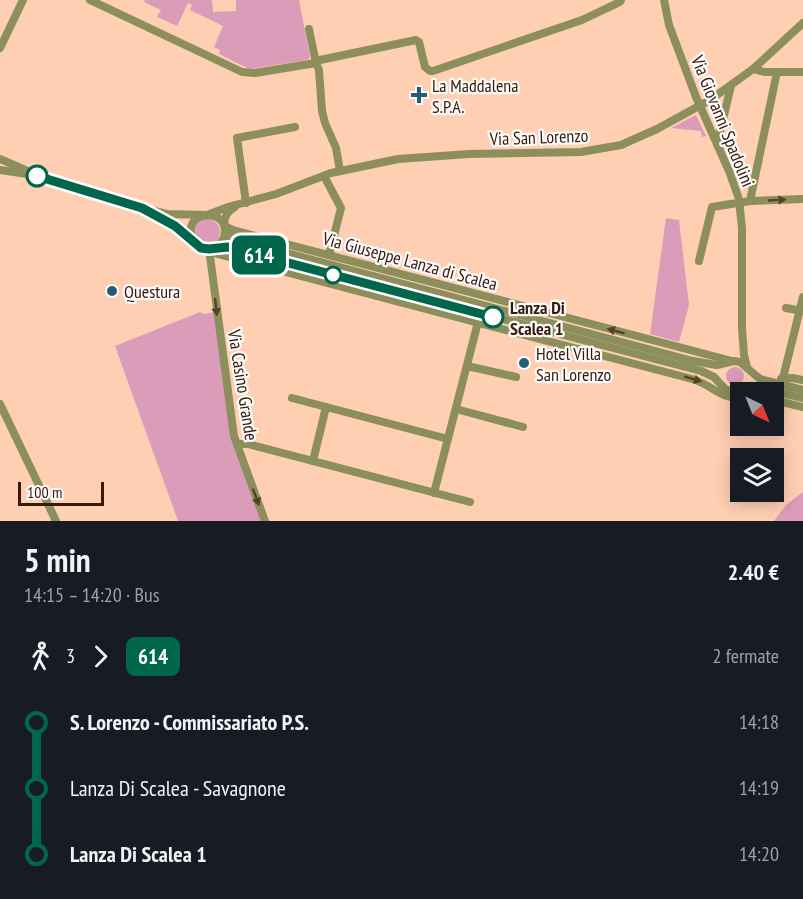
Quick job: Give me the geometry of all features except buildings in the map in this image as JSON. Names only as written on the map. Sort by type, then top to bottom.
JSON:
[{"type":"street","points":[[0,48],[23,0]]},
{"type":"street","points":[[90,0],[242,72],[255,74],[416,40],[419,42],[425,68],[433,71],[582,20],[621,0]]},
{"type":"street","name":"Via Giovanni Spadolini","points":[[664,0],[669,25],[699,106],[733,181],[739,203],[742,229],[742,328],[744,355],[748,369]]},
{"type":"street","name":"Via San Lorenzo","points":[[37,176],[168,214],[207,215],[340,171],[424,156],[596,151],[636,139],[699,106],[753,69],[803,23]]},
{"type":"street","points":[[309,29],[319,70],[325,123],[336,148],[340,171]]},
{"type":"street","points":[[753,69],[764,72],[803,72]]},
{"type":"street","points":[[750,201],[777,72]]},
{"type":"street","points":[[717,144],[731,86]]},
{"type":"street","points":[[245,203],[237,138],[294,127]]},
{"type":"street","points":[[0,159],[37,176]]},
{"type":"street","points":[[0,170],[37,176]]},
{"type":"street","points":[[324,176],[340,208],[329,255]]},
{"type":"street","points":[[699,261],[712,207],[750,201],[803,199]]},
{"type":"street","name":"Via San Lorenzo","points":[[224,228],[229,212],[245,203]]},
{"type":"street","name":"Via San Lorenzo","points":[[142,208],[175,226],[193,242]]},
{"type":"street","points":[[207,215],[219,219],[224,228],[222,240],[211,250],[201,248],[193,242],[190,232],[192,224],[200,217],[207,215]]},
{"type":"street","name":"Via Giuseppe Lanza di Scalea","points":[[224,228],[730,361]]},
{"type":"street","name":"Via Giuseppe Lanza di Scalea","points":[[224,228],[234,239],[628,343],[705,363],[717,365],[730,361]]},
{"type":"street","name":"Via Giuseppe Lanza di Scalea","points":[[211,250],[228,247],[707,373],[720,382]]},
{"type":"street","name":"Via Giuseppe Lanza di Scalea","points":[[211,250],[701,381],[730,397]]},
{"type":"street","name":"Via Casino Grande","points":[[211,250],[216,312],[237,444],[265,521]]},
{"type":"street","points":[[783,378],[802,311],[803,297]]},
{"type":"street","points":[[786,308],[802,311]]},
{"type":"street","points":[[434,493],[478,322]]},
{"type":"street","name":"Via Giovanni Spadolini","points":[[730,361],[738,352],[742,328]]},
{"type":"street","name":"Via Giuseppe Lanza di Scalea","points":[[628,343],[658,342]]},
{"type":"street","points":[[730,391],[720,382],[719,371],[730,361],[740,362],[758,378],[803,390]]},
{"type":"street","points":[[467,366],[516,377]]},
{"type":"street","name":"Via Giuseppe Lanza di Scalea","points":[[647,367],[683,367]]},
{"type":"street","points":[[748,369],[748,382]]},
{"type":"street","points":[[768,381],[783,378],[803,380]]},
{"type":"street","name":"Via Giuseppe Lanza di Scalea","points":[[784,393],[803,398]]},
{"type":"street","points":[[292,398],[448,439]]},
{"type":"street","points":[[784,402],[803,407]]},
{"type":"street","points":[[313,461],[326,407]]},
{"type":"street","points":[[1,408],[56,521]]},
{"type":"street","points":[[456,409],[523,428]]},
{"type":"street","points":[[237,444],[248,444],[470,502]]},
{"type":"shaded area","points":[[145,0],[212,0],[213,12],[236,11],[236,0],[299,0],[310,57],[308,60],[249,69],[219,54],[220,50],[214,47],[223,26],[190,10],[192,5],[188,3],[177,26],[157,17],[161,10],[144,2]]},
{"type":"shaded area","points":[[696,115],[706,136],[702,137],[701,131],[671,128]]},
{"type":"shaded area","points":[[666,218],[679,220],[689,305],[679,342],[650,334]]},
{"type":"shaded area","points":[[207,219],[216,223],[220,232],[216,241],[207,245],[198,241],[194,232],[198,223]]},
{"type":"shaded area","points":[[200,312],[203,314],[214,312],[227,406],[261,521],[178,521],[115,346]]},
{"type":"shaded area","points":[[735,367],[743,373],[741,382],[730,383],[726,376],[729,370]]},
{"type":"shaded area","points":[[803,492],[803,521],[774,521],[786,505]]},
{"type":"bus line","name":"614","points":[[37,176],[142,208],[175,226],[201,248],[228,247],[493,317]]},
{"type":"place","name":"La Maddalena S.P.A.","points":[[419,95]]},
{"type":"place","name":"Questura","points":[[112,291]]},
{"type":"place","name":"Lanza Di Scalea 1","points":[[493,317]]},
{"type":"place","name":"Hotel Villa San Lorenzo","points":[[524,363]]}]
